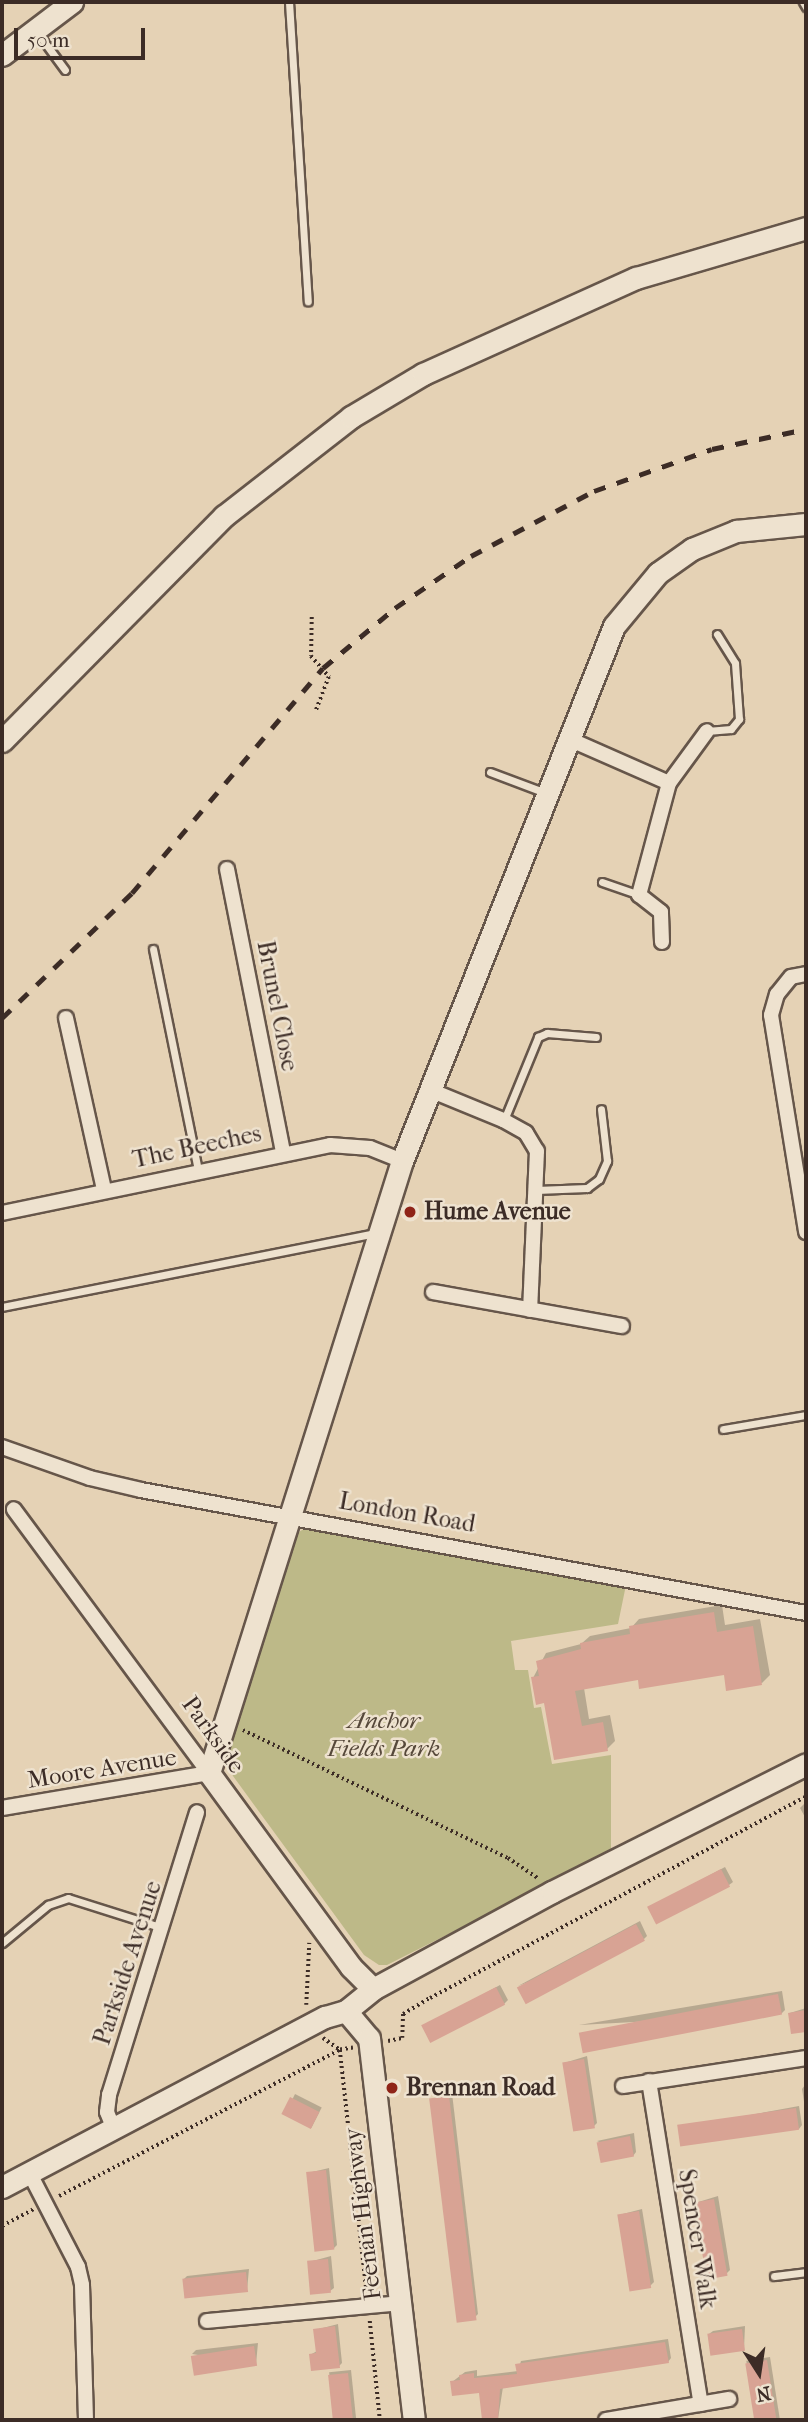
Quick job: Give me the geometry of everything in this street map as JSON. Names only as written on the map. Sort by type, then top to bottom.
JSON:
[{"type":"street","points":[[2,55],[37,32],[72,2]]},
{"type":"street","points":[[2,741],[224,516],[351,417],[423,374],[636,278],[689,260],[772,241],[806,228]]},
{"type":"street","points":[[772,241],[806,245]]},
{"type":"street","points":[[209,1773],[293,1515],[377,1233],[402,1161],[614,626],[658,573],[692,550],[736,531],[806,524]]},
{"type":"street","points":[[662,942],[661,912],[639,895],[669,783],[707,732]]},
{"type":"street","points":[[569,739],[669,783]]},
{"type":"street","name":"Brunel Close","points":[[227,869],[283,1153]]},
{"type":"street","points":[[806,974],[791,977],[777,994],[771,1014],[806,1232]]},
{"type":"street","points":[[66,1018],[104,1190]]},
{"type":"street","points":[[430,1090],[504,1120],[526,1133],[537,1151],[530,1310]]},
{"type":"street","name":"The Beeches","points":[[2,1213],[198,1170],[330,1145],[370,1148],[402,1161]]},
{"type":"street","points":[[433,1292],[622,1326]]},
{"type":"street","name":"London Road","points":[[2,1447],[103,1481],[805,1610]]},
{"type":"street","name":"Parkside","points":[[14,1508],[351,1967],[373,1989]]},
{"type":"street","points":[[2,2187],[325,2017],[346,2011],[373,1989],[552,1892],[806,1764]]},
{"type":"street","name":"Moore Avenue","points":[[2,1808],[209,1773]]},
{"type":"street","name":"Parkside Avenue","points":[[113,2127],[109,2095],[163,1929],[197,1812]]},
{"type":"street","name":"Feenan Highway","points":[[346,2011],[369,2038],[414,2420]]},
{"type":"street","points":[[623,2085],[806,2058]]},
{"type":"street","name":"Spencer Walk","points":[[649,2081],[701,2404]]},
{"type":"street","points":[[29,2172],[78,2267],[82,2285],[86,2420]]},
{"type":"street","points":[[206,2321],[400,2303]]},
{"type":"street","points":[[606,2420],[729,2399]]},
{"type":"lane","points":[[289,2],[308,301]]},
{"type":"lane","points":[[803,2],[806,7]]},
{"type":"lane","points":[[37,32],[65,70]]},
{"type":"lane","points":[[707,732],[731,729],[739,719],[735,663],[718,634]]},
{"type":"lane","points":[[490,772],[547,794]]},
{"type":"lane","points":[[602,882],[639,895]]},
{"type":"lane","points":[[153,949],[198,1170]]},
{"type":"lane","points":[[504,1120],[538,1037],[547,1033],[596,1037]]},
{"type":"lane","points":[[535,1190],[587,1188],[596,1183],[607,1161],[601,1109]]},
{"type":"lane","points":[[2,1307],[377,1233]]},
{"type":"lane","points":[[723,1429],[806,1415]]},
{"type":"lane","points":[[2,1943],[48,1905],[68,1898],[163,1929]]},
{"type":"lane","points":[[774,2276],[806,2272]]},
{"type":"path","points":[[312,617],[312,656],[329,677],[316,711]]},
{"type":"path","points":[[225,1721],[508,1858],[546,1883],[552,1892]]},
{"type":"path","points":[[384,2042],[402,2038],[403,2014],[430,1998],[806,1796]]},
{"type":"path","points":[[305,2014],[309,1935]]},
{"type":"path","points":[[318,2035],[340,2050],[368,2300]]},
{"type":"path","points":[[51,2200],[340,2050],[357,2047]]},
{"type":"path","points":[[2,2226],[35,2208]]},
{"type":"path","points":[[369,2310],[380,2420]]},
{"type":"green space","name":"Anchor Fields Park","points":[[307,1527],[626,1585],[618,1624],[511,1641],[515,1670],[528,1670],[534,1708],[541,1707],[552,1764],[611,1755],[611,1852],[387,1965],[379,1965],[364,1955],[233,1776],[226,1759],[294,1535]]},
{"type":"building","points":[[714,1612],[717,1632],[753,1626],[762,1685],[726,1691],[724,1675],[639,1689],[638,1680],[575,1691],[582,1726],[603,1722],[608,1751],[554,1760],[544,1703],[536,1705],[531,1677],[539,1676],[536,1661],[581,1649],[580,1643],[630,1634],[629,1626]]},
{"type":"building","points":[[721,1869],[730,1887],[656,1925],[647,1907]]},
{"type":"building","points":[[636,1924],[645,1941],[526,2004],[517,1987]]},
{"type":"building","points":[[496,1987],[505,2005],[430,2043],[421,2025]]},
{"type":"building","points":[[778,1994],[782,2015],[583,2053],[579,2033]]},
{"type":"building","points":[[806,2010],[806,2032],[791,2034],[788,2013]]},
{"type":"building","points":[[584,2059],[595,2128],[573,2132],[562,2062]]},
{"type":"building","points":[[449,2096],[477,2320],[457,2323],[429,2098]]},
{"type":"building","points":[[290,2097],[319,2112],[311,2129],[281,2114]]},
{"type":"building","points":[[796,2108],[799,2130],[680,2146],[677,2125]]},
{"type":"building","points":[[630,2136],[634,2157],[601,2163],[597,2142]]},
{"type":"building","points":[[326,2170],[334,2250],[314,2252],[306,2172]]},
{"type":"building","points":[[714,2199],[728,2276],[707,2279],[693,2203]]},
{"type":"building","points":[[639,2211],[651,2288],[629,2291],[617,2214]]},
{"type":"building","points":[[328,2259],[331,2293],[310,2295],[307,2261]]},
{"type":"building","points":[[246,2272],[248,2292],[184,2299],[182,2279]]},
{"type":"building","points":[[335,2326],[340,2368],[311,2371],[309,2354],[316,2353],[313,2329]]},
{"type":"building","points":[[742,2329],[745,2351],[710,2356],[707,2334]]},
{"type":"building","points":[[665,2342],[669,2363],[500,2389],[498,2420],[482,2420],[479,2393],[452,2396],[450,2381],[460,2380],[459,2375],[474,2373],[474,2378],[517,2374],[515,2364]]},
{"type":"building","points":[[254,2346],[257,2366],[194,2376],[191,2356]]},
{"type":"building","points":[[767,2360],[777,2420],[754,2420],[745,2363]]},
{"type":"building","points":[[348,2373],[353,2420],[333,2420],[328,2375]]},
{"type":"railway","points":[[2,1018],[132,893],[323,668],[395,608],[471,556],[594,491],[712,449],[806,429]]},
{"type":"place","name":"Hume Avenue","points":[[410,1212]]},
{"type":"place","name":"Brennan Road","points":[[392,2088]]}]
